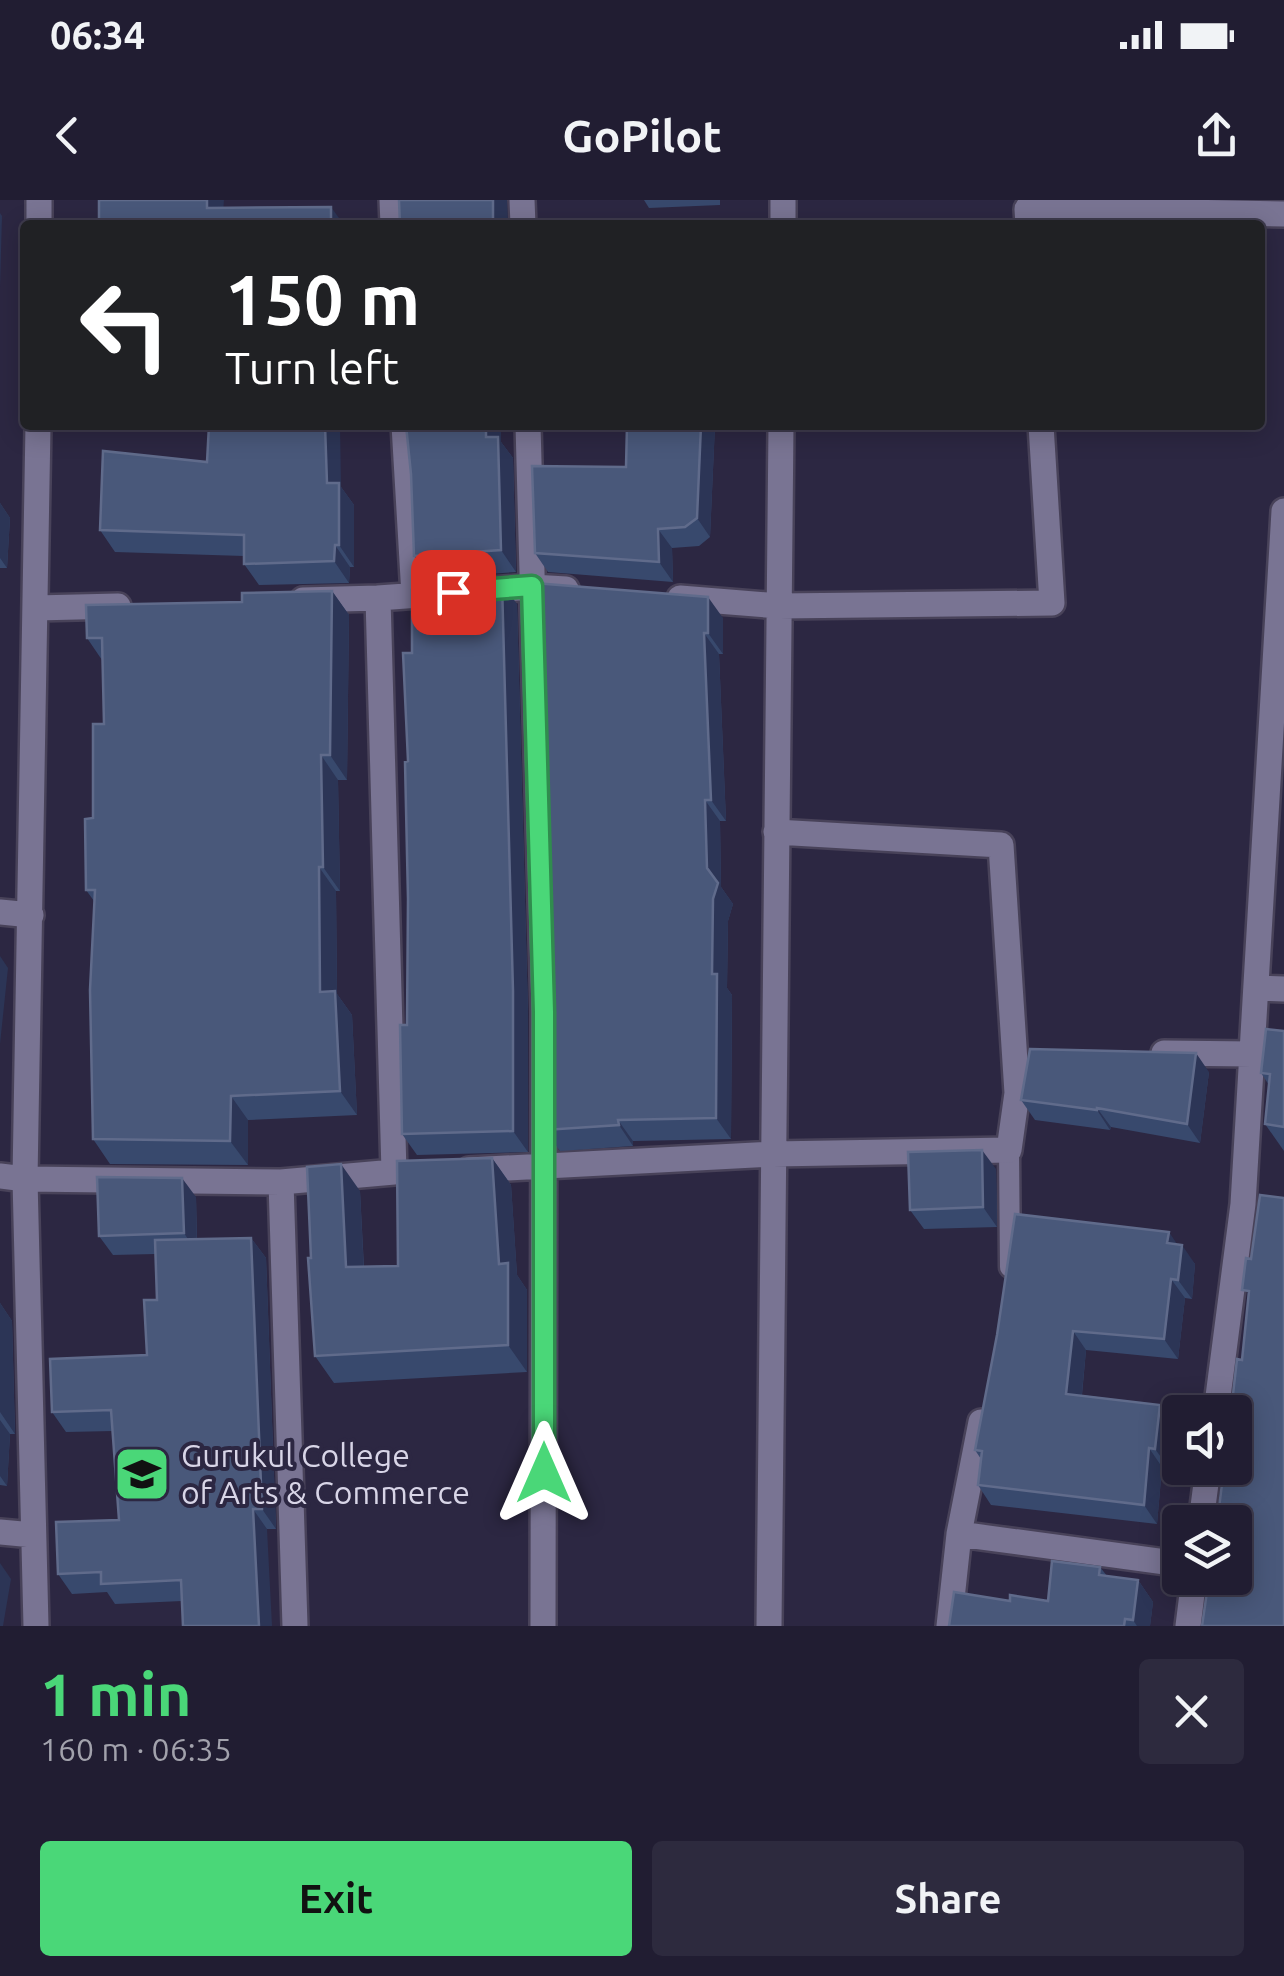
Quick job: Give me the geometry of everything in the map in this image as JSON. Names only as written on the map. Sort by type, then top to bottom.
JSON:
[{"type":"street","points":[[1026,211],[1284,214]]},
{"type":"street","points":[[36,1626],[13,1178],[31,915],[38,430]]},
{"type":"street","points":[[404,430],[414,596]]},
{"type":"street","points":[[528,430],[544,1012],[544,1626]]},
{"type":"street","points":[[769,1626],[780,430]]},
{"type":"street","points":[[646,596],[779,606],[1052,603],[1041,430]]},
{"type":"street","points":[[1218,1395],[1244,1204],[1252,1054],[1271,988],[1284,511]]},
{"type":"street","points":[[283,601],[532,586],[589,591]]},
{"type":"street","points":[[13,1178],[281,1182],[404,1172],[378,598]]},
{"type":"street","points":[[36,608],[150,605]]},
{"type":"street","points":[[451,1170],[773,1154],[1009,1150],[1024,1052],[1001,845],[776,832]]},
{"type":"street","points":[[0,912],[31,915]]},
{"type":"street","points":[[1133,1053],[1252,1054]]},
{"type":"street","points":[[281,1182],[295,1626]]},
{"type":"street","points":[[949,1626],[959,1534],[986,1397]]},
{"type":"street","points":[[0,1532],[32,1535]]},
{"type":"street","points":[[959,1534],[1162,1562]]},
{"type":"street","points":[[1188,1626],[1192,1595]]},
{"type":"lane","points":[[1007,1281],[1011,1261],[1009,1150]]},
{"type":"building","points":[[99,200],[207,200],[207,208],[331,207],[331,220],[99,220]]},
{"type":"building","points":[[399,200],[493,200],[493,220],[400,220]]},
{"type":"building","points":[[209,430],[325,430],[327,483],[339,483],[339,545],[335,545],[334,561],[244,564],[244,535],[100,530],[103,451],[207,462]]},
{"type":"building","points":[[407,430],[486,430],[486,437],[498,437],[501,550],[414,556]]},
{"type":"building","points":[[627,430],[701,430],[697,518],[685,527],[658,529],[659,562],[535,553],[532,466],[626,467]]},
{"type":"building","points":[[502,583],[513,1131],[402,1134],[400,1025],[407,1025],[408,899],[403,653],[412,653],[412,590]]},
{"type":"building","points":[[534,583],[708,597],[708,633],[704,633],[711,800],[705,800],[707,868],[718,883],[713,899],[712,974],[717,974],[716,1118],[618,1120],[619,1125],[545,1130]]},
{"type":"building","points":[[332,591],[330,755],[321,755],[320,992],[335,991],[340,1091],[231,1096],[230,1141],[93,1139],[90,990],[95,890],[86,890],[85,819],[93,818],[93,724],[104,724],[102,638],[87,638],[86,605],[242,602],[242,593]]},
{"type":"building","points":[[1266,1029],[1284,1031],[1284,1127],[1265,1124],[1270,1074],[1261,1073]]},
{"type":"building","points":[[1030,1049],[1196,1053],[1187,1124],[1021,1100]]},
{"type":"building","points":[[982,1150],[983,1207],[910,1210],[908,1152]]},
{"type":"building","points":[[492,1158],[499,1264],[508,1263],[508,1345],[315,1356],[307,1167],[341,1164],[346,1267],[398,1266],[397,1161]]},
{"type":"building","points":[[97,1177],[182,1178],[184,1233],[99,1236]]},
{"type":"building","points":[[1260,1195],[1284,1198],[1284,1626],[1202,1626],[1207,1595],[1252,1595],[1252,1505],[1219,1505],[1222,1485],[1252,1485],[1252,1395],[1233,1395],[1237,1359],[1242,1360],[1249,1291],[1242,1290],[1246,1258],[1251,1259]]},
{"type":"building","points":[[1015,1214],[1169,1232],[1167,1243],[1182,1245],[1178,1280],[1171,1279],[1164,1339],[1073,1331],[1066,1394],[1160,1405],[1155,1449],[1149,1448],[1144,1505],[978,1485],[982,1451],[975,1450]]},
{"type":"building","points":[[251,1238],[262,1509],[253,1509],[259,1626],[183,1626],[181,1580],[101,1584],[101,1572],[58,1574],[56,1522],[119,1520],[111,1410],[52,1412],[50,1359],[147,1355],[144,1300],[157,1300],[155,1240]]},
{"type":"building","points":[[1052,1561],[1100,1567],[1099,1575],[1138,1580],[1133,1620],[1125,1619],[1124,1626],[949,1626],[954,1592],[1010,1601],[1010,1595],[1048,1601]]},
{"type":"place","name":"Gurukul College of Arts & Commerce","points":[[142,1474]]},
{"type":"route","points":[[453,592],[532,586],[544,1012],[544,1473]]}]
